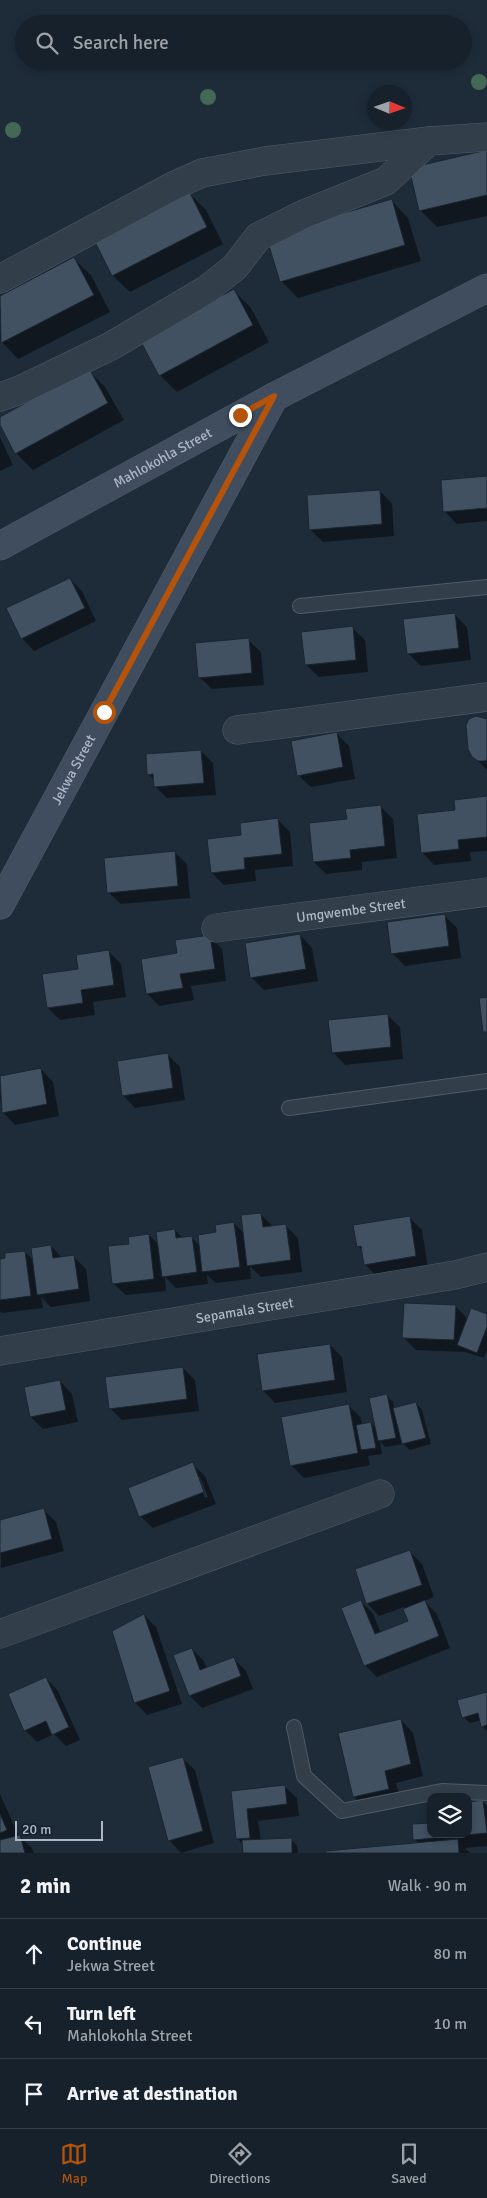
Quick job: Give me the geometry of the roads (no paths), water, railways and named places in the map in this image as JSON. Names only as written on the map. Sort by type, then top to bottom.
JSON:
[{"type":"street","points":[[0,279],[164,191],[202,173],[265,161],[429,141],[487,137]]},
{"type":"street","points":[[0,397],[20,390],[111,346],[198,295],[235,267],[258,237],[304,214],[386,181],[429,141]]},
{"type":"street","name":"Mahlokohla Street","points":[[0,546],[274,396],[487,288]]},
{"type":"street","name":"Jekwa Street","points":[[0,905],[274,396]]},
{"type":"street","points":[[238,730],[487,697]]},
{"type":"street","name":"Umgwembe Street","points":[[216,928],[487,892]]},
{"type":"street","name":"Sepamala Street","points":[[0,1351],[455,1275],[487,1267]]},
{"type":"street","points":[[0,1634],[380,1494]]},
{"type":"lane","points":[[300,606],[487,587]]},
{"type":"lane","points":[[289,1108],[487,1081]]},
{"type":"lane","points":[[294,1727],[304,1776],[342,1811],[442,1791],[487,1793]]}]
